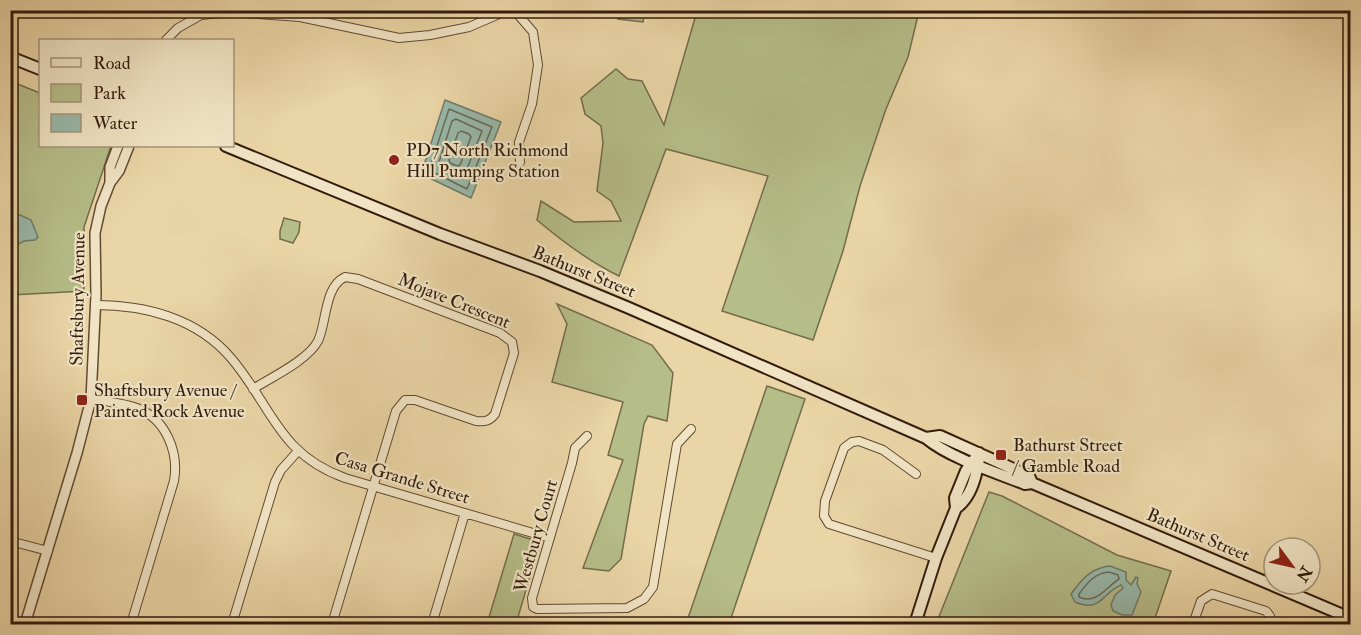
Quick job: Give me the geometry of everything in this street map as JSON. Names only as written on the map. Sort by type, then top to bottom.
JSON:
[{"type":"main road","points":[[10,57],[39,69]]},
{"type":"main road","name":"Bathurst Street","points":[[228,147],[440,234],[540,271],[629,308],[926,438],[936,446],[975,464],[1025,484],[1032,483],[1350,618]]},
{"type":"main road","name":"Bathurst Street","points":[[926,438],[940,436],[1029,476],[1032,483]]},
{"type":"main road","points":[[915,624],[936,558],[956,508],[955,498],[966,471],[975,464],[980,453]]},
{"type":"street","points":[[167,39],[178,28],[201,15],[230,12],[300,17],[399,38],[470,27],[498,15],[502,10]]},
{"type":"street","points":[[514,10],[533,32],[538,65],[532,104],[519,141],[520,162]]},
{"type":"street","name":"Shaftsbury Avenue","points":[[110,183],[110,167],[118,147]]},
{"type":"street","name":"Shaftsbury Avenue","points":[[25,624],[83,434],[91,399],[95,233],[101,206],[129,147]]},
{"type":"street","name":"Mojave Crescent","points":[[253,389],[304,357],[313,348],[318,340],[335,286],[345,277],[358,279],[500,333],[512,342],[514,353],[492,419],[476,421],[415,400],[405,400],[396,411],[373,486]]},
{"type":"street","name":"Casa Grande Street","points":[[95,305],[121,305],[148,309],[185,323],[218,344],[230,357],[283,434],[298,451],[329,472],[550,538]]},
{"type":"street","points":[[91,399],[125,405],[148,414],[166,434],[174,453],[176,471],[174,481],[131,624]]},
{"type":"street","name":"Westbury Court","points":[[587,436],[575,448],[532,598],[533,607],[542,610],[627,608],[644,599],[653,587],[677,444],[691,429]]},
{"type":"street","points":[[916,474],[883,450],[859,441],[852,442],[844,448],[825,501],[824,516],[829,524],[936,558]]},
{"type":"street","points":[[232,624],[274,482],[281,470],[298,451]]},
{"type":"street","points":[[332,624],[373,486]]},
{"type":"street","points":[[432,624],[465,513]]},
{"type":"street","points":[[10,541],[48,551]]},
{"type":"street","points":[[1193,624],[1201,601],[1212,594],[1266,611],[1272,624]]},
{"type":"green space","points":[[620,11],[645,11],[643,22],[618,19]]},
{"type":"green space","points":[[697,11],[919,11],[908,57],[886,109],[860,186],[843,251],[813,340],[722,311],[768,176],[666,149],[619,276],[576,251],[537,220],[541,201],[574,222],[621,221],[611,201],[597,191],[603,143],[601,126],[585,114],[581,98],[616,69],[628,79],[642,81],[664,125]]},
{"type":"green space","points":[[10,81],[39,93],[39,147],[111,147],[84,227],[84,291],[11,295]]},
{"type":"green space","points":[[284,218],[300,222],[299,232],[293,243],[280,239]]},
{"type":"green space","points":[[557,304],[652,345],[673,373],[667,421],[648,416],[644,424],[621,559],[609,571],[583,568],[623,460],[608,455],[623,402],[552,382],[567,324]]},
{"type":"green space","points":[[767,386],[805,399],[729,624],[686,624]]},
{"type":"green space","points":[[989,492],[1002,496],[1117,555],[1171,571],[1153,624],[936,624]]},
{"type":"green space","points":[[514,534],[540,542],[516,624],[487,624]]},
{"type":"water","points":[[445,100],[501,122],[471,198],[421,174]]},
{"type":"water","points":[[20,215],[31,220],[38,237],[11,248],[11,217]]},
{"type":"water","points":[[1110,566],[1126,572],[1126,580],[1131,585],[1136,577],[1138,578],[1137,584],[1141,592],[1132,615],[1122,615],[1113,611],[1111,605],[1115,595],[1123,588],[1121,585],[1096,604],[1084,605],[1075,602],[1071,594],[1088,575],[1097,569]]},
{"type":"place","name":"PD7 North Richmond Hill Pumping Station","points":[[394,160]]},
{"type":"place","name":"Shaftsbury Avenue / Painted Rock Avenue","points":[[82,400]]},
{"type":"place","name":"Bathurst Street / Gamble Road","points":[[1001,455]]}]
